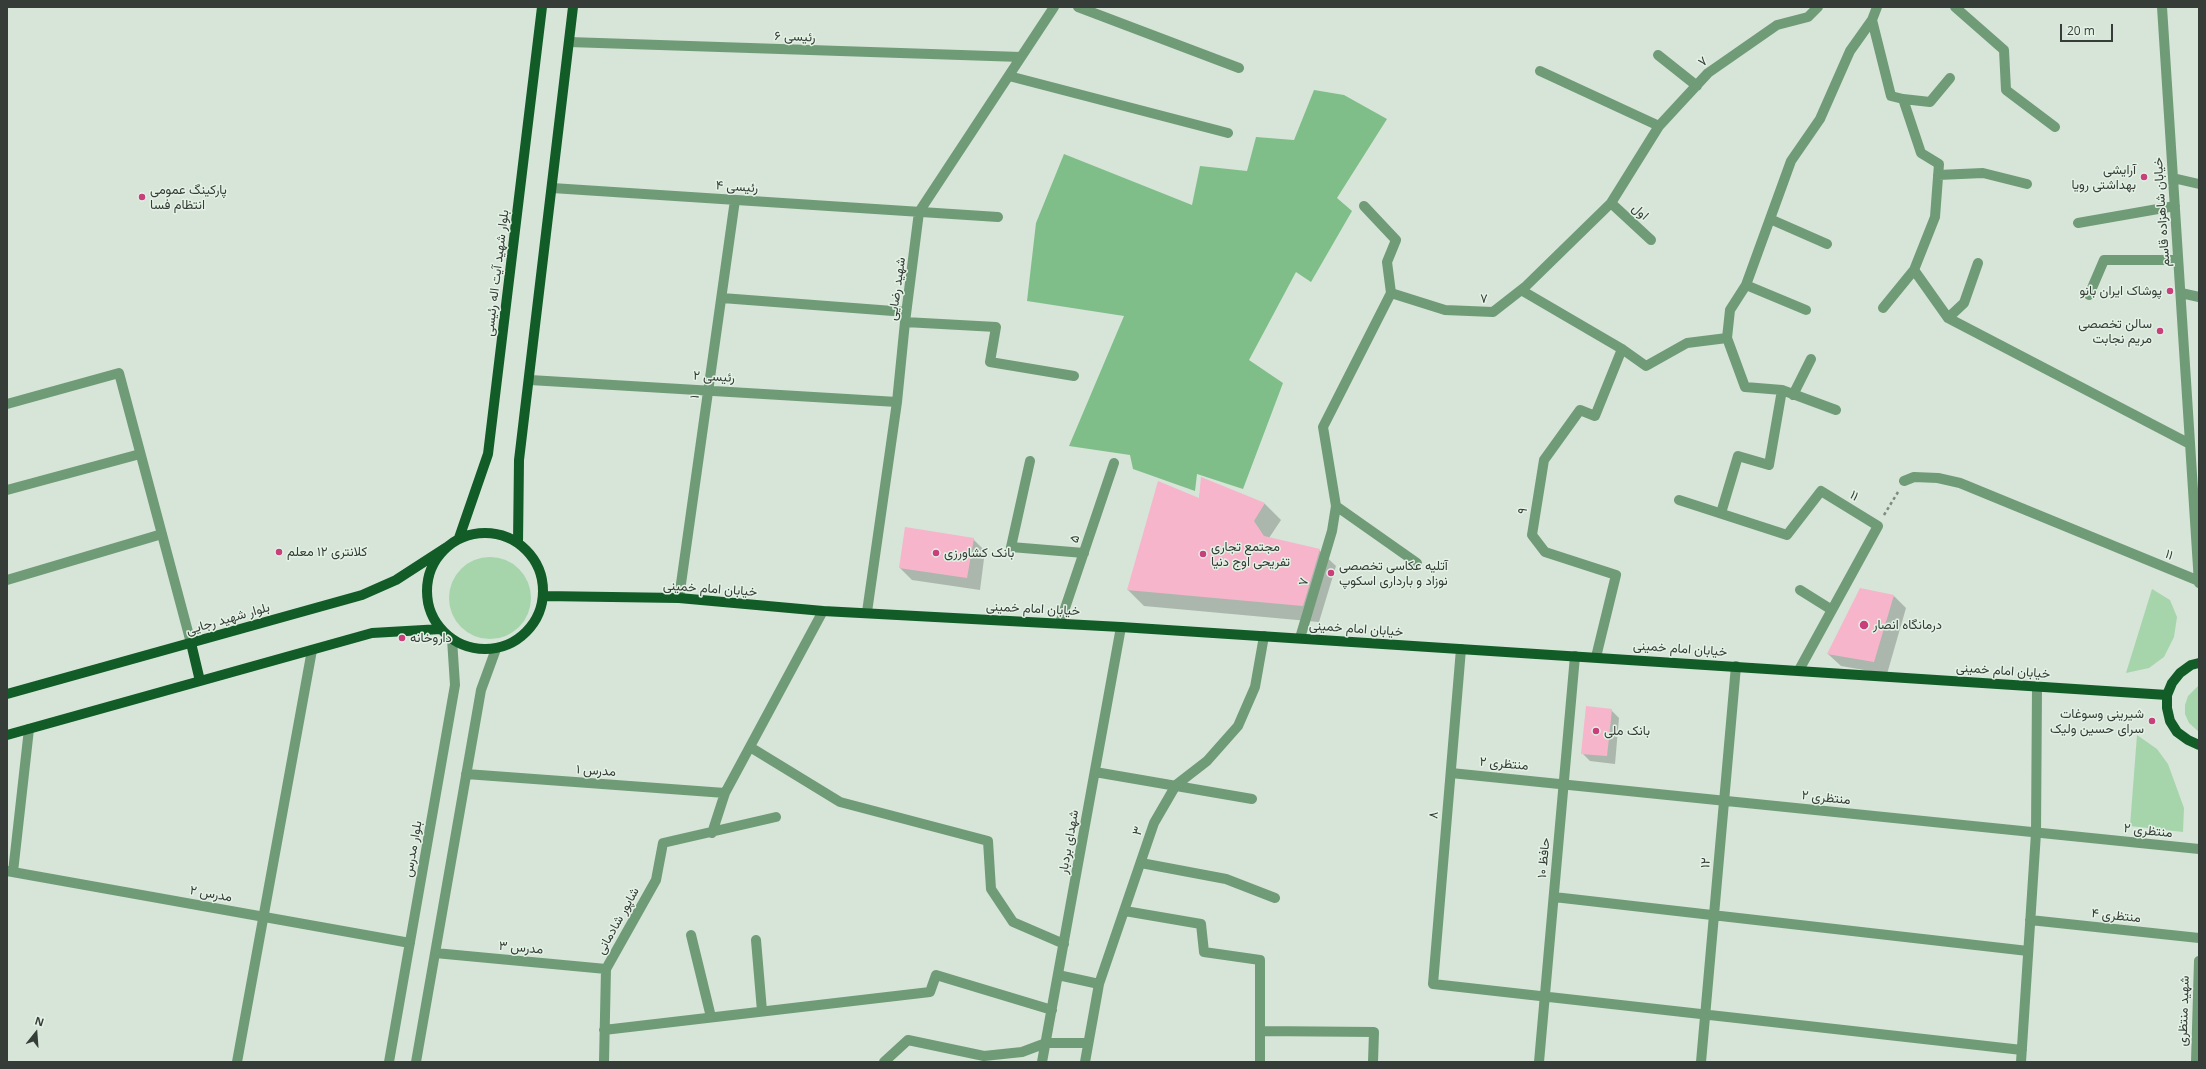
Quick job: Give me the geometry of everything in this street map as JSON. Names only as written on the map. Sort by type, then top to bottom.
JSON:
[{"type":"main road","name":"بلوار شهید آیت اله رئیسی","points":[[459,538],[488,454],[542,7]]},
{"type":"main road","points":[[518,543],[519,460],[530,380],[573,7]]},
{"type":"main road","points":[[489,533],[504,536],[518,543],[530,553],[538,566],[543,580],[544,596],[537,617],[524,635],[511,644],[496,649],[481,649],[466,646],[452,640],[441,629],[432,616],[427,602],[426,587],[436,558],[459,538],[474,534],[489,533]]},
{"type":"main road","name":"بلوار شهید رجایی","points":[[7,694],[362,595],[396,580],[447,547]]},
{"type":"main road","name":"خیابان امام خمینی","points":[[544,596],[679,598],[822,611],[867,612],[1300,638],[2167,695]]},
{"type":"main road","points":[[7,735],[372,633],[441,629]]},
{"type":"main road","points":[[191,643],[200,681]]},
{"type":"main road","points":[[2199,663],[2191,665],[2180,673],[2172,683],[2167,695],[2166,708],[2170,721],[2177,732],[2188,740],[2199,745]]},
{"type":"street","name":"شهید رضایی","points":[[867,612],[897,402],[919,212],[1054,7]]},
{"type":"street","points":[[1078,7],[1239,68]]},
{"type":"street","name":"۷","points":[[1300,638],[1332,531],[1336,506],[1323,427],[1391,294],[1445,310],[1494,312],[1521,290],[1611,203],[1659,126],[1708,73],[1777,25],[1808,17],[1818,7]]},
{"type":"street","points":[[1836,410],[1782,390],[1745,387],[1727,338],[1730,310],[1746,285],[1791,161],[1820,119],[1850,51],[1872,20],[1876,7]]},
{"type":"street","points":[[1955,7],[2004,50],[2006,90],[2055,126]]},
{"type":"street","name":"خیابان شاهزاده قاسم","points":[[2162,7],[2190,444],[2196,505],[2199,582]]},
{"type":"street","points":[[1872,20],[1891,96],[1930,102],[1950,78]]},
{"type":"street","name":"رئیسی ۶","points":[[569,42],[1021,57]]},
{"type":"street","points":[[1658,55],[1696,86]]},
{"type":"street","points":[[1540,70],[1659,126]]},
{"type":"street","points":[[1009,76],[1228,133]]},
{"type":"street","points":[[1883,308],[1914,270],[1935,217],[1939,164],[1921,153],[1903,99]]},
{"type":"street","points":[[1938,175],[1983,173],[2027,184]]},
{"type":"street","points":[[2173,178],[2199,184]]},
{"type":"street","name":"رئیسی ۴","points":[[552,188],[998,217]]},
{"type":"street","name":"۱","points":[[679,598],[722,298],[734,200]]},
{"type":"street","name":"اول","points":[[1611,203],[1651,240]]},
{"type":"street","points":[[1364,206],[1396,240],[1387,262],[1391,294]]},
{"type":"street","points":[[2078,223],[2175,206]]},
{"type":"street","points":[[1770,219],[1827,244]]},
{"type":"street","points":[[2089,296],[2104,260],[2178,260]]},
{"type":"street","points":[[1948,318],[1964,303],[1978,263]]},
{"type":"street","points":[[1914,270],[1948,318],[2190,444]]},
{"type":"street","points":[[1746,285],[1806,310]]},
{"type":"street","points":[[1521,290],[1622,349],[1646,366],[1687,343],[1727,338]]},
{"type":"street","points":[[2181,293],[2199,297]]},
{"type":"street","points":[[722,298],[906,316],[996,327],[990,362],[1074,376]]},
{"type":"street","name":"۹","points":[[1596,657],[1616,575],[1545,552],[1532,535],[1544,460],[1580,410],[1595,416],[1622,349]]},
{"type":"street","points":[[1793,395],[1811,359]]},
{"type":"street","points":[[7,404],[119,373],[191,643]]},
{"type":"street","name":"رئیسی ۲","points":[[530,380],[897,402]]},
{"type":"street","points":[[1721,514],[1738,456],[1769,465],[1782,390]]},
{"type":"street","points":[[7,490],[140,454]]},
{"type":"street","points":[[1030,461],[1011,546],[1084,553]]},
{"type":"street","name":"۵","points":[[1060,624],[1114,463]]},
{"type":"street","name":"۱۱","points":[[1904,481],[1914,477],[1938,478],[1960,483],[2199,582]]},
{"type":"street","name":"۱۱","points":[[1679,500],[1787,535],[1821,491],[1878,526]]},
{"type":"street","points":[[1336,506],[1417,563]]},
{"type":"street","points":[[1799,670],[1878,526]]},
{"type":"street","points":[[7,580],[162,534]]},
{"type":"street","points":[[1800,590],[1832,610]]},
{"type":"street","points":[[712,833],[725,793],[822,611]]},
{"type":"street","name":"شهدای بردبار","points":[[1042,1062],[1121,627]]},
{"type":"street","name":"۳","points":[[1085,1062],[1099,984],[1125,912],[1154,823],[1176,785],[1207,761],[1238,726],[1255,687],[1264,636]]},
{"type":"street","name":"بلوار مدرس","points":[[389,1062],[455,686],[452,640]]},
{"type":"street","points":[[416,1062],[481,690],[496,649]]},
{"type":"street","name":"۸","points":[[1461,649],[1433,984],[1545,996]]},
{"type":"street","points":[[237,1062],[312,650]]},
{"type":"street","name":"حافظ ۱۰","points":[[1539,1062],[1575,656]]},
{"type":"street","name":"۱۲","points":[[1701,1062],[1736,666]]},
{"type":"street","points":[[2021,1062],[2036,833],[2037,686]]},
{"type":"street","points":[[10,872],[29,729]]},
{"type":"street","points":[[750,747],[840,802],[988,841],[991,889],[1013,922],[1064,944]]},
{"type":"street","points":[[1094,772],[1252,799]]},
{"type":"street","name":"منتظری ۲","points":[[1451,772],[2199,849]]},
{"type":"street","name":"مدرس ۱","points":[[466,774],[725,793]]},
{"type":"street","points":[[712,833],[776,817]]},
{"type":"street","name":"شاپور شادمانی","points":[[604,1062],[606,969],[656,880],[663,843],[712,833]]},
{"type":"street","points":[[1141,863],[1226,878],[1275,898]]},
{"type":"street","name":"مدرس ۲","points":[[10,872],[410,943]]},
{"type":"street","points":[[1554,897],[2028,951]]},
{"type":"street","points":[[1125,912],[1201,924],[1204,952],[1260,960],[1260,1062]]},
{"type":"street","name":"منتظری ۴","points":[[2030,920],[2199,938]]},
{"type":"street","points":[[691,935],[711,1017]]},
{"type":"street","points":[[756,940],[762,1011]]},
{"type":"street","name":"مدرس ۳","points":[[435,953],[606,969]]},
{"type":"street","name":"شهید منتظری","points":[[2196,1062],[2199,961]]},
{"type":"street","points":[[604,1030],[930,992],[936,975],[1052,1010]]},
{"type":"street","points":[[1058,975],[1099,984]]},
{"type":"street","points":[[1545,996],[2022,1050]]},
{"type":"street","points":[[1260,1031],[1374,1032],[1373,1062]]},
{"type":"street","points":[[884,1062],[908,1040],[984,1056],[1022,1052],[1046,1043],[1088,1043]]},
{"type":"path","points":[[1878,526],[1904,481]]},
{"type":"green space","points":[[1314,90],[1344,95],[1387,119],[1337,198],[1352,211],[1311,282],[1296,272],[1249,360],[1283,383],[1243,489],[1197,474],[1195,491],[1133,469],[1130,455],[1069,446],[1124,316],[1027,301],[1036,223],[1064,154],[1192,205],[1200,166],[1247,171],[1256,137],[1294,140]]},
{"type":"green space","points":[[490,557],[506,561],[519,569],[527,582],[531,598],[527,614],[519,627],[506,635],[490,639],[474,635],[461,627],[453,614],[449,598],[453,582],[461,569],[474,561]]},
{"type":"green space","points":[[2152,589],[2170,600],[2177,617],[2174,637],[2164,657],[2149,668],[2126,673]]},
{"type":"green space","points":[[2199,685],[2199,732],[2189,723],[2185,714],[2185,705],[2188,696]]},
{"type":"green space","points":[[2137,735],[2157,749],[2168,764],[2184,808],[2183,832],[2130,826]]},
{"type":"building","points":[[1201,477],[1265,503],[1254,521],[1264,536],[1320,549],[1303,606],[1127,590],[1158,481],[1199,498]]},
{"type":"building","name":"بانک کشاورزی","points":[[905,527],[974,538],[967,578],[899,568]]},
{"type":"building","name":"درمانگاه انصار","points":[[1860,588],[1894,595],[1874,662],[1827,654]]},
{"type":"building","name":"بانک ملی","points":[[1586,706],[1612,709],[1607,756],[1581,754]]},
{"type":"place","name":"آرایشی بهداشتی رویا","points":[[2144,177]]},
{"type":"place","name":"پارکینگ عمومی انتظام فسا","points":[[142,197]]},
{"type":"place","name":"پوشاک ایران بانو","points":[[2170,291]]},
{"type":"place","name":"سالن تخصصی مریم نجابت","points":[[2160,331]]},
{"type":"place","name":"کلانتری ۱۲ معلم","points":[[279,552]]},
{"type":"place","name":"بانک کشاورزی","points":[[936,553]]},
{"type":"place","name":"مجتمع تجاری تفریحی اوج دنیا","points":[[1203,554]]},
{"type":"place","name":"آتلیه عکاسی تخصصی نوزاد و بارداری اسکوپ","points":[[1331,573]]},
{"type":"place","name":"درمانگاه انصار","points":[[1864,625]]},
{"type":"place","name":"داروخانه","points":[[402,638]]},
{"type":"place","name":"شیرینی وسوغات سرای حسین ولیک","points":[[2152,721]]},
{"type":"place","name":"بانک ملی","points":[[1596,731]]}]
